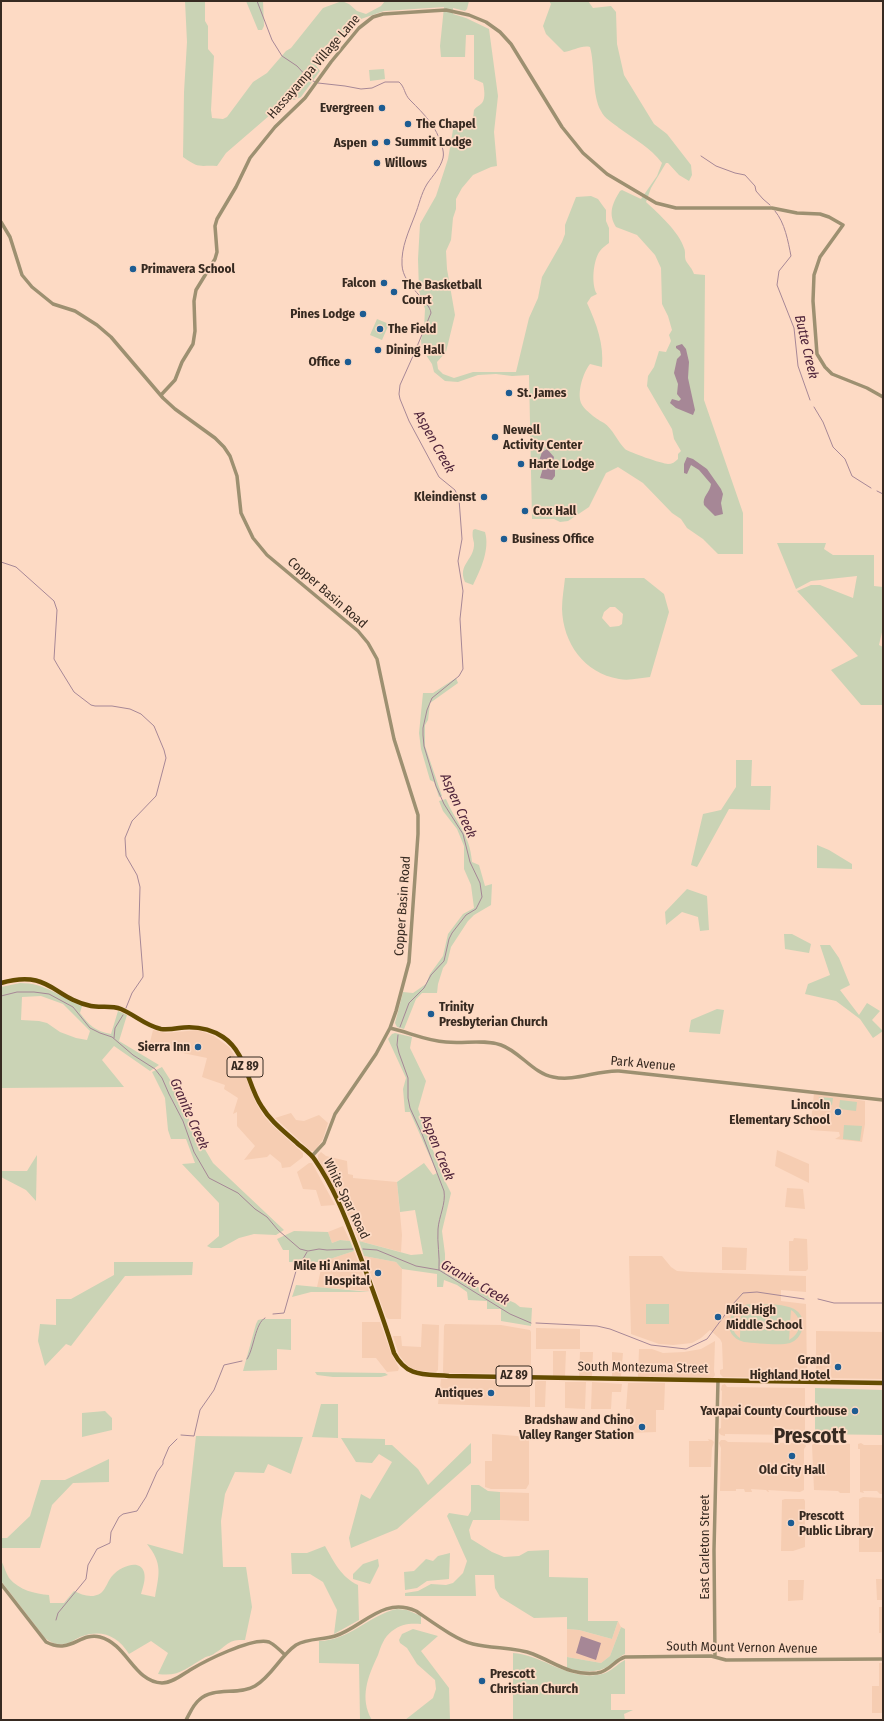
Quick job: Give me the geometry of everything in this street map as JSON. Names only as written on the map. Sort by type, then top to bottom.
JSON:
[{"type":"main road","name":"White Spar Road","points":[[1,983],[20,980],[40,981],[54,987],[83,1004],[93,1007],[112,1006],[129,1013],[150,1026],[162,1029],[200,1028],[211,1031],[224,1038],[242,1060],[261,1106],[270,1118],[312,1156],[323,1173],[346,1220],[394,1353],[404,1368]]},
{"type":"main road","name":"South Montezuma Street","points":[[404,1368],[418,1373],[449,1376],[883,1383]]},
{"type":"street","name":"Hassayampa Village Lane","points":[[161,394],[175,380],[182,362],[194,339],[194,301],[196,290],[215,259],[217,252],[215,226],[217,219],[236,187],[250,158],[275,127],[305,98],[330,62],[355,34],[373,17],[383,14],[450,10],[469,15],[486,22],[511,44],[562,127],[583,153],[607,174],[649,200],[676,208],[772,208],[797,213],[820,214],[833,218],[843,225],[820,257],[814,275],[813,301],[817,354],[825,367],[832,374],[867,388],[883,397]]},
{"type":"street","name":"Copper Basin Road","points":[[1,222],[10,237],[22,274],[32,287],[53,304],[75,311],[97,325],[111,337],[176,409],[217,440],[227,451],[238,476],[240,506],[243,519],[259,547],[358,631],[368,643],[377,659],[394,739],[416,807],[419,822],[409,962],[390,1028],[375,1054],[335,1114],[324,1143],[312,1156]]},
{"type":"street","name":"Park Avenue","points":[[390,1028],[444,1042],[486,1042],[501,1045],[511,1050],[552,1078],[578,1077],[606,1070],[883,1100]]},
{"type":"street","name":"East Carleton Street","points":[[715,1657],[714,1550],[718,1380]]},
{"type":"street","points":[[1,1584],[46,1642],[54,1646],[64,1646],[90,1637],[100,1637],[116,1645],[146,1678],[155,1682],[169,1682],[205,1661],[260,1641],[269,1642],[285,1655],[264,1679],[251,1688],[235,1692],[213,1693],[204,1696],[195,1704],[186,1720]]},
{"type":"street","name":"South Mount Vernon Avenue","points":[[285,1655],[303,1642],[336,1636],[388,1607],[398,1606],[416,1611],[465,1641],[481,1646],[529,1653],[570,1671],[592,1673],[602,1672],[609,1669],[625,1657],[715,1657],[726,1660],[883,1659]]},
{"type":"shaded area","points":[[682,344],[686,349],[689,362],[688,378],[695,410],[693,415],[676,408],[670,403],[672,399],[679,401],[681,399],[677,394],[678,384],[674,373],[677,359],[681,355],[676,346]]},
{"type":"shaded area","points":[[547,449],[554,457],[553,462],[555,465],[555,476],[552,480],[540,478],[543,468],[539,467],[538,464],[542,452]]},
{"type":"shaded area","points":[[687,457],[693,459],[707,469],[721,489],[723,494],[721,503],[723,514],[715,516],[704,505],[704,499],[711,484],[699,470],[691,465],[687,474],[684,473],[684,464]]},
{"type":"shaded area","points":[[153,1030],[166,1033],[198,1030],[214,1036],[229,1047],[241,1066],[256,1103],[263,1115],[303,1153],[303,1157],[290,1167],[282,1168],[281,1163],[270,1154],[267,1157],[244,1160],[255,1146],[237,1126],[237,1112],[233,1114],[238,1098],[224,1089],[225,1085],[202,1077],[207,1058],[149,1046]]},
{"type":"shaded area","name":"Lincoln Elementary School","points":[[814,1093],[865,1101],[865,1124],[862,1142],[835,1139],[840,1136],[839,1132],[810,1130]]},
{"type":"shaded area","points":[[291,1113],[296,1120],[304,1121],[319,1115],[328,1123],[323,1139],[315,1151],[311,1151],[275,1118]]},
{"type":"shaded area","points":[[777,1150],[809,1164],[809,1183],[775,1166]]},
{"type":"shaded area","points":[[321,1152],[326,1156],[347,1161],[348,1174],[353,1175],[353,1178],[397,1182],[402,1235],[401,1252],[359,1241],[346,1210],[318,1159],[318,1155]]},
{"type":"shaded area","points":[[309,1163],[312,1163],[335,1205],[321,1206],[316,1190],[303,1189],[297,1172]]},
{"type":"shaded area","points":[[787,1188],[803,1189],[805,1209],[785,1207]]},
{"type":"shaded area","points":[[343,1226],[350,1241],[340,1240],[332,1243],[328,1232]]},
{"type":"shaded area","points":[[794,1238],[807,1239],[808,1269],[806,1271],[789,1271],[789,1241],[793,1241]]},
{"type":"shaded area","points":[[722,1247],[747,1248],[746,1270],[722,1270]]},
{"type":"shaded area","points":[[354,1251],[369,1291],[317,1287],[322,1265],[321,1262]]},
{"type":"shaded area","points":[[364,1256],[396,1262],[402,1269],[401,1319],[388,1319],[386,1317]]},
{"type":"shaded area","name":"Mile High Middle School","points":[[629,1256],[662,1256],[671,1267],[677,1271],[806,1276],[806,1292],[781,1290],[781,1301],[806,1304],[807,1378],[803,1380],[800,1378],[723,1377],[720,1374],[720,1370],[723,1369],[722,1343],[720,1339],[710,1330],[701,1338],[692,1343],[673,1345],[659,1344],[631,1334]]},
{"type":"shaded area","points":[[362,1322],[380,1322],[391,1353],[399,1368],[398,1371],[387,1372],[376,1358],[362,1358]]},
{"type":"shaded area","points":[[422,1324],[439,1325],[438,1370],[436,1372],[420,1371],[407,1365],[399,1355],[393,1336],[401,1336],[402,1346],[421,1347]]},
{"type":"shaded area","points":[[445,1324],[501,1325],[530,1330],[531,1369],[529,1374],[444,1373]]},
{"type":"shaded area","points":[[536,1328],[580,1329],[580,1349],[536,1349]]},
{"type":"shaded area","points":[[816,1331],[883,1332],[883,1379],[816,1378]]},
{"type":"shaded area","points":[[715,1341],[715,1375],[713,1378],[638,1377],[639,1349],[652,1349],[663,1353],[684,1352],[701,1349]]},
{"type":"shaded area","points":[[553,1351],[566,1351],[565,1376],[553,1376]]},
{"type":"shaded area","points":[[580,1352],[593,1352],[592,1376],[579,1376]]},
{"type":"shaded area","points":[[612,1352],[623,1353],[621,1376],[612,1376]]},
{"type":"shaded area","points":[[441,1379],[528,1381],[530,1383],[530,1407],[438,1404]]},
{"type":"shaded area","points":[[546,1381],[545,1407],[535,1407],[535,1382]]},
{"type":"shaded area","points":[[565,1382],[586,1382],[585,1409],[565,1408]]},
{"type":"shaded area","points":[[592,1382],[622,1384],[621,1392],[612,1392],[611,1409],[591,1409]]},
{"type":"shaded area","points":[[628,1383],[665,1383],[664,1410],[656,1410],[656,1432],[629,1433],[626,1431],[630,1430],[630,1409],[626,1409]]},
{"type":"shaded area","points":[[725,1384],[727,1387],[805,1388],[805,1435],[803,1437],[798,1435],[721,1435],[719,1433],[719,1429],[721,1428],[721,1390],[722,1385]]},
{"type":"shaded area","points":[[492,1434],[529,1437],[529,1484],[526,1489],[491,1489],[485,1487],[485,1461],[492,1461]]},
{"type":"shaded area","points":[[708,1439],[714,1442],[712,1448],[711,1467],[689,1467],[689,1441],[709,1441]]},
{"type":"shaded area","points":[[721,1440],[728,1442],[804,1442],[806,1446],[804,1449],[804,1490],[800,1492],[768,1490],[768,1492],[766,1490],[751,1489],[752,1492],[745,1492],[744,1489],[736,1489],[736,1491],[720,1491],[721,1448],[719,1443]]},
{"type":"shaded area","points":[[817,1442],[819,1445],[850,1444],[850,1493],[814,1490],[812,1445]]},
{"type":"shaded area","points":[[861,1443],[864,1445],[883,1445],[883,1494],[880,1494],[877,1491],[863,1491],[864,1493],[860,1492],[860,1449],[858,1449],[858,1444]]},
{"type":"shaded area","points":[[500,1492],[529,1493],[529,1521],[500,1520]]},
{"type":"shaded area","points":[[863,1497],[883,1498],[883,1552],[859,1552],[859,1499]]},
{"type":"shaded area","points":[[804,1499],[805,1501],[805,1547],[793,1551],[781,1551],[782,1500]]},
{"type":"shaded area","points":[[876,1579],[883,1579],[883,1600],[877,1600]]},
{"type":"shaded area","points":[[788,1580],[804,1580],[803,1600],[788,1601]]},
{"type":"shaded area","points":[[879,1607],[883,1607],[883,1657],[881,1657],[881,1633],[879,1633]]},
{"type":"shaded area","points":[[618,1621],[621,1627],[610,1656],[601,1663],[567,1657],[567,1629],[579,1630],[612,1639]]},
{"type":"shaded area","points":[[581,1636],[601,1643],[596,1660],[576,1653]]},
{"type":"shaded area","points":[[879,1663],[883,1663],[883,1713],[872,1713],[872,1686],[879,1686]]},
{"type":"green space","points":[[185,1],[205,1],[205,21],[208,26],[208,49],[214,56],[211,110],[212,118],[223,119],[227,117],[253,82],[267,73],[286,51],[291,48],[323,8],[342,1],[349,4],[357,11],[366,14],[381,6],[385,1],[469,1],[465,11],[453,8],[453,14],[466,18],[489,29],[498,96],[494,132],[497,166],[473,175],[462,188],[456,199],[456,209],[453,218],[451,240],[446,251],[447,269],[455,315],[446,352],[437,362],[438,369],[443,374],[454,378],[473,372],[516,372],[529,318],[538,298],[542,277],[562,242],[565,234],[565,225],[576,197],[591,196],[598,199],[606,210],[606,221],[609,228],[609,243],[602,249],[596,260],[593,279],[597,294],[591,297],[587,303],[601,342],[602,367],[590,364],[587,368],[580,388],[581,403],[588,412],[607,425],[625,449],[646,458],[669,464],[678,459],[678,454],[681,451],[674,439],[672,429],[647,386],[648,376],[654,367],[659,351],[666,352],[671,341],[669,335],[672,330],[668,316],[662,304],[661,268],[655,255],[637,235],[616,227],[612,218],[613,205],[620,191],[622,190],[641,199],[657,176],[662,163],[648,148],[602,114],[596,97],[590,47],[583,47],[564,52],[546,34],[543,26],[551,4],[549,1],[588,1],[593,8],[611,6],[616,12],[617,44],[624,75],[654,124],[667,134],[691,165],[692,175],[689,181],[679,175],[668,163],[666,163],[651,188],[646,202],[668,224],[682,242],[685,250],[686,261],[694,274],[705,275],[704,400],[743,513],[743,554],[718,554],[703,539],[687,528],[681,519],[672,513],[643,483],[618,467],[606,473],[589,507],[568,521],[560,522],[554,519],[532,519],[529,375],[478,375],[458,382],[445,381],[434,372],[432,364],[422,349],[421,340],[424,329],[425,309],[419,291],[418,259],[420,224],[436,196],[448,159],[454,124],[472,127],[474,110],[482,103],[484,98],[483,83],[474,79],[474,35],[466,35],[465,57],[441,57],[440,46],[444,7],[384,11],[354,22],[344,35],[328,44],[311,58],[320,71],[301,97],[294,100],[289,98],[284,99],[270,115],[226,153],[217,166],[199,166],[183,157],[184,92],[187,42]]},
{"type":"green space","points":[[246,1],[263,1],[264,26],[262,30],[258,30]]},
{"type":"green space","points":[[384,69],[385,79],[370,81],[369,70]]},
{"type":"green space","name":"The Field","points":[[377,319],[389,324],[382,340],[370,335]]},
{"type":"green space","points":[[475,529],[485,532],[486,552],[482,566],[473,585],[465,582],[463,571],[474,549],[473,530]]},
{"type":"green space","points":[[777,543],[826,543],[824,549],[833,555],[874,555],[874,586],[883,587],[883,628],[879,645],[883,647],[883,705],[861,705],[831,670],[858,656],[797,591],[811,585],[820,585],[853,598],[857,576],[811,581],[796,589]]},
{"type":"green space","points":[[565,578],[644,578],[664,594],[669,612],[650,677],[627,680],[607,676],[595,670],[578,654],[571,645],[563,622],[562,605]],"holes":[[[610,607],[615,607],[623,614],[622,624],[619,626],[610,627],[602,618],[604,612]]]},
{"type":"green space","points":[[456,678],[458,683],[430,703],[428,720],[425,725],[425,746],[442,796],[439,797],[434,782],[430,780],[421,749],[419,733],[423,693],[433,693]]},
{"type":"green space","points":[[736,760],[752,760],[751,786],[771,786],[770,810],[729,809],[697,867],[691,865],[703,814],[721,810],[736,787]]},
{"type":"green space","points":[[446,799],[466,836],[471,852],[472,862],[479,865],[485,886],[492,884],[491,905],[474,915],[468,921],[451,947],[447,963],[443,968],[438,984],[437,993],[422,993],[416,999],[404,1029],[397,1027],[395,1023],[403,992],[413,993],[426,984],[430,974],[443,956],[448,934],[463,914],[474,908],[471,885],[464,869],[464,846],[457,829],[443,811],[439,801]]},
{"type":"green space","points":[[817,845],[829,850],[852,864],[852,869],[817,868]]},
{"type":"green space","points":[[687,889],[707,896],[709,930],[700,931],[698,917],[682,912],[666,925],[665,912]]},
{"type":"green space","points":[[784,934],[792,934],[811,944],[809,953],[785,949]]},
{"type":"green space","points":[[820,945],[830,945],[839,958],[850,985],[840,990],[859,1015],[867,1003],[880,1011],[872,1020],[883,1031],[873,1038],[860,1019],[836,1001],[805,994],[808,984],[830,975]]},
{"type":"green space","points":[[20,983],[38,985],[82,1006],[80,1013],[86,1021],[97,1029],[111,1034],[118,1011],[127,1015],[119,1041],[159,1065],[150,1071],[114,1046],[102,1060],[124,1087],[1,1088],[1,987]],"holes":[[[41,996],[63,1004],[90,1031],[87,1040],[76,1038],[60,1032],[47,1023],[21,1020],[22,997]]]},
{"type":"green space","points":[[717,1009],[724,1010],[720,1034],[689,1032],[691,1020]]},
{"type":"green space","points":[[395,1033],[412,1037],[410,1048],[426,1081],[418,1109],[442,1175],[451,1193],[442,1231],[445,1254],[445,1273],[515,1303],[520,1307],[532,1308],[531,1326],[501,1321],[501,1309],[487,1309],[487,1301],[468,1300],[467,1292],[457,1285],[444,1280],[443,1287],[437,1287],[437,1274],[402,1269],[396,1262],[364,1256],[359,1241],[411,1255],[423,1254],[415,1210],[400,1212],[397,1182],[424,1163],[433,1175],[437,1173],[410,1112],[405,1112],[403,1089],[406,1078],[388,1039]]},
{"type":"green space","points":[[162,1067],[176,1089],[193,1129],[213,1163],[284,1230],[276,1235],[254,1234],[239,1238],[221,1248],[211,1248],[207,1246],[219,1236],[219,1203],[182,1164],[195,1163],[186,1139],[171,1139],[168,1130],[165,1098],[152,1072]]},
{"type":"green space","points":[[819,1097],[833,1098],[832,1105],[818,1107]]},
{"type":"green space","points":[[840,1100],[857,1102],[856,1111],[839,1109]]},
{"type":"green space","points":[[844,1125],[862,1126],[860,1141],[843,1139]]},
{"type":"green space","points":[[37,1155],[36,1201],[26,1190],[1,1177],[1,1171],[27,1171]]},
{"type":"green space","points":[[294,1231],[328,1232],[332,1243],[340,1240],[350,1241],[354,1251],[321,1262],[289,1262],[289,1250],[283,1250],[277,1239]]},
{"type":"green space","points":[[114,1262],[193,1262],[192,1275],[125,1276],[71,1346],[66,1344],[45,1366],[38,1341],[40,1324],[56,1325],[56,1299],[71,1299],[114,1275]]},
{"type":"green space","points":[[296,1285],[370,1292],[311,1292],[292,1297]]},
{"type":"green space","points":[[646,1304],[669,1304],[669,1324],[646,1324]]},
{"type":"green space","points":[[751,1304],[777,1305],[794,1309],[800,1313],[803,1320],[802,1330],[798,1338],[786,1344],[744,1342],[736,1339],[729,1328],[730,1321],[736,1310]],"holes":[[[741,1309],[740,1337],[740,1338],[736,1335],[732,1323],[735,1315]],[[791,1310],[798,1317],[799,1330],[789,1340]]]},
{"type":"green space","points":[[291,1319],[291,1350],[277,1349],[277,1370],[243,1371],[256,1324],[258,1320]]},
{"type":"green space","points":[[315,1372],[385,1373],[388,1375],[381,1377],[333,1377],[317,1375]]},
{"type":"green space","points":[[815,1388],[883,1390],[883,1435],[815,1434]]},
{"type":"green space","points":[[321,1404],[338,1404],[338,1438],[312,1437]]},
{"type":"green space","points":[[105,1411],[112,1418],[112,1430],[82,1437],[82,1413]]},
{"type":"green space","points":[[196,1436],[303,1437],[291,1474],[268,1464],[264,1473],[235,1472],[225,1494],[221,1521],[223,1567],[246,1567],[252,1607],[245,1640],[235,1640],[228,1643],[214,1654],[205,1657],[182,1671],[166,1675],[158,1674],[168,1653],[151,1641],[129,1654],[119,1642],[108,1635],[88,1635],[65,1644],[56,1644],[45,1638],[1,1581],[1,1560],[9,1578],[13,1582],[28,1591],[49,1595],[50,1603],[64,1603],[74,1591],[87,1596],[98,1595],[103,1591],[111,1577],[116,1572],[130,1565],[138,1565],[144,1572],[145,1575],[141,1594],[155,1597],[158,1563],[156,1557],[147,1544],[183,1554]]},
{"type":"green space","points":[[341,1438],[385,1439],[385,1445],[392,1445],[418,1469],[428,1485],[471,1443],[471,1463],[397,1529],[351,1548],[349,1538],[361,1494],[370,1499],[392,1462],[379,1454],[372,1463],[356,1462]]},
{"type":"green space","points":[[109,1459],[109,1482],[73,1483],[52,1505],[40,1548],[1,1548],[1,1538],[7,1538],[30,1516],[41,1480],[65,1480]]},
{"type":"green space","points":[[471,1485],[479,1485],[488,1491],[500,1492],[500,1520],[473,1520],[469,1530],[471,1539],[492,1552],[504,1557],[519,1556],[528,1551],[549,1550],[549,1577],[588,1578],[588,1621],[618,1621],[612,1639],[579,1630],[567,1629],[567,1617],[534,1618],[500,1597],[495,1588],[494,1575],[475,1575],[476,1596],[405,1596],[405,1593],[418,1591],[431,1584],[446,1585],[453,1583],[463,1573],[467,1561],[447,1516],[449,1513],[468,1516],[471,1511]]},
{"type":"green space","points":[[325,1546],[342,1573],[358,1585],[359,1620],[334,1634],[337,1610],[323,1582],[310,1574],[292,1574],[291,1553],[307,1553]]},
{"type":"green space","points":[[450,1553],[449,1579],[427,1581],[417,1588],[405,1590],[404,1572],[414,1571],[426,1559],[433,1561],[438,1556]]},
{"type":"green space","points":[[378,1559],[379,1566],[370,1584],[353,1579],[353,1574],[363,1564]]},
{"type":"green space","points":[[397,1609],[407,1610],[421,1616],[421,1624],[402,1625],[389,1633],[385,1639],[371,1671],[366,1687],[366,1704],[372,1720],[360,1720],[359,1664],[319,1663],[319,1641],[340,1637],[387,1612]]},
{"type":"green space","points":[[621,1627],[625,1629],[625,1654],[612,1664],[595,1671],[567,1668],[567,1657],[601,1663],[610,1656]]},
{"type":"green space","points":[[413,1629],[438,1636],[421,1651],[449,1688],[450,1720],[405,1720],[433,1698],[436,1689],[435,1680],[417,1664],[407,1648],[400,1643],[399,1640],[402,1634]]},
{"type":"green space","points":[[513,1653],[535,1658],[568,1671],[590,1675],[605,1673],[625,1660],[625,1694],[611,1694],[611,1710],[633,1710],[624,1714],[625,1720],[513,1720]]},
{"type":"waterway","name":"Aspen Creek","points":[[257,1],[272,40],[282,56],[297,66],[308,78],[315,82]]},
{"type":"waterway","name":"Aspen Creek","points":[[318,83],[361,89],[372,88],[385,82],[399,82],[408,98],[425,116],[437,132],[443,154],[440,165],[423,192],[406,239],[403,252],[403,273],[411,286],[430,308],[431,313],[400,385],[399,394],[409,421],[439,477],[455,490],[459,499],[462,539],[458,561],[463,591],[460,619],[463,669],[459,676],[432,698],[427,710],[423,735],[424,746],[436,786],[444,804],[463,834],[470,862],[480,883],[482,897],[476,909],[466,915],[452,933],[449,939],[444,961],[431,975],[424,988],[409,1003],[400,1027]]},
{"type":"waterway","name":"Butte Creek","points":[[701,156],[716,166],[745,175],[755,186],[756,191],[770,205]]},
{"type":"waterway","name":"Butte Creek","points":[[775,211],[784,227],[791,256],[779,271],[777,285],[794,328],[798,366],[810,400]]},
{"type":"waterway","name":"Butte Creek","points":[[814,407],[823,422],[833,447],[845,459],[852,476],[871,488]]},
{"type":"waterway","name":"Butte Creek","points":[[877,491],[883,494]]},
{"type":"waterway","points":[[1,562],[16,567],[54,601],[57,610],[54,659],[74,692],[91,705],[130,709],[141,714],[154,726],[164,750],[166,758],[156,796],[132,821],[125,838],[126,856],[137,875],[140,887],[139,923],[143,974],[143,977],[132,993],[126,1008]]},
{"type":"waterway","name":"Granite Creek","points":[[1,996],[17,992],[49,994],[73,1007],[90,1028],[112,1037],[133,1055],[155,1069],[162,1078],[183,1121],[194,1152],[209,1178],[238,1193],[255,1209],[267,1217],[278,1230],[300,1249],[308,1251],[319,1249],[353,1249]]},
{"type":"waterway","points":[[114,1038],[115,1028],[123,1015]]},
{"type":"waterway","name":"Aspen Creek","points":[[398,1035],[397,1045],[408,1078],[408,1098],[410,1108],[422,1134],[444,1191],[444,1201],[438,1229],[439,1270]]},
{"type":"waterway","name":"Granite Creek","points":[[363,1249],[377,1250],[416,1266],[439,1270],[510,1314],[531,1323]]},
{"type":"waterway","points":[[273,1314],[284,1313],[296,1271],[307,1252]]},
{"type":"waterway","name":"Granite Creek","points":[[536,1323],[597,1326],[610,1329],[651,1345],[686,1349],[707,1339],[743,1293],[757,1292],[804,1299]]},
{"type":"waterway","name":"Granite Creek","points":[[818,1299],[834,1303],[883,1303]]},
{"type":"waterway","points":[[247,1359],[259,1325],[265,1318]]},
{"type":"waterway","points":[[181,1435],[194,1436],[200,1410],[214,1390],[224,1365],[242,1361]]},
{"type":"waterway","points":[[56,1620],[58,1613],[86,1579],[88,1565],[97,1549],[110,1543],[111,1532],[119,1517],[123,1514],[137,1511],[146,1497],[157,1472],[163,1464],[169,1447],[177,1439]]},
{"type":"place","name":"Evergreen","points":[[382,108]]},
{"type":"place","name":"The Chapel","points":[[408,124]]},
{"type":"place","name":"Summit Lodge","points":[[387,142]]},
{"type":"place","name":"Aspen","points":[[375,143]]},
{"type":"place","name":"Willows","points":[[377,163]]},
{"type":"place","name":"Primavera School","points":[[133,269]]},
{"type":"place","name":"Falcon","points":[[384,283]]},
{"type":"place","name":"The Basketball Court","points":[[394,292]]},
{"type":"place","name":"Pines Lodge","points":[[363,314]]},
{"type":"place","name":"The Field","points":[[380,329]]},
{"type":"place","name":"Dining Hall","points":[[378,350]]},
{"type":"place","name":"Office","points":[[348,362]]},
{"type":"place","name":"St. James","points":[[509,393]]},
{"type":"place","name":"Newell Activity Center","points":[[495,437]]},
{"type":"place","name":"Harte Lodge","points":[[521,464]]},
{"type":"place","name":"Kleindienst","points":[[484,497]]},
{"type":"place","name":"Cox Hall","points":[[525,511]]},
{"type":"place","name":"Business Office","points":[[504,539]]},
{"type":"place","name":"Trinity Presbyterian Church","points":[[431,1014]]},
{"type":"place","name":"Sierra Inn","points":[[198,1047]]},
{"type":"place","name":"Lincoln Elementary School","points":[[838,1112]]},
{"type":"place","name":"Mile Hi Animal Hospital","points":[[378,1273]]},
{"type":"place","name":"Mile High Middle School","points":[[718,1317]]},
{"type":"place","name":"Grand Highland Hotel","points":[[838,1367]]},
{"type":"place","name":"Antiques","points":[[491,1393]]},
{"type":"place","name":"Yavapai County Courthouse","points":[[855,1411]]},
{"type":"place","name":"Bradshaw and Chino Valley Ranger Station","points":[[642,1427]]},
{"type":"place","name":"Old City Hall","points":[[792,1456]]},
{"type":"place","name":"Prescott Public Library","points":[[791,1523]]},
{"type":"place","name":"Prescott Christian Church","points":[[482,1681]]},
{"type":"district","name":"Prescott","points":[[810,1437]]}]
